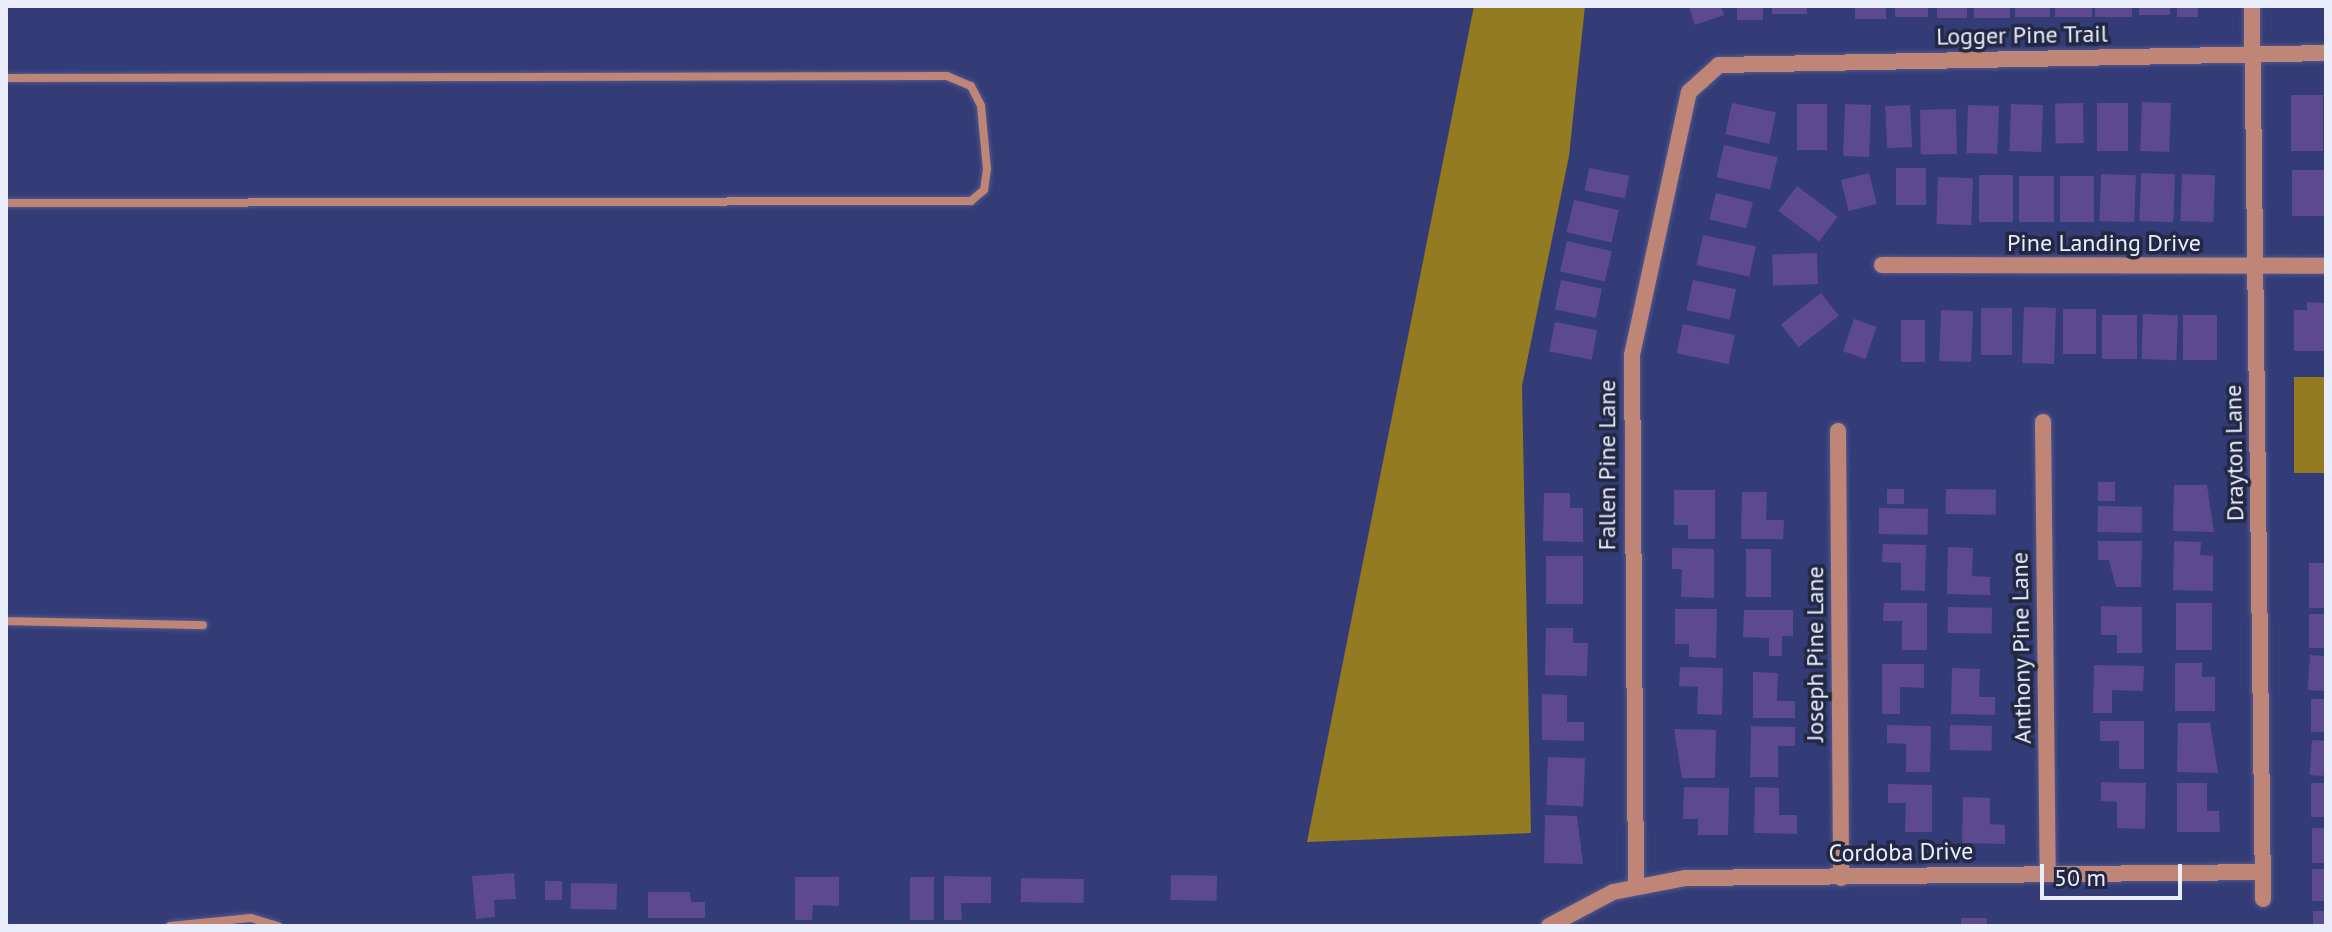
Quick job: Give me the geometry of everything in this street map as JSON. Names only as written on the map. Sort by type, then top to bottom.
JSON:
[{"type":"street","name":"Drayton Lane","points":[[2252,6],[2263,899]]},
{"type":"street","name":"Logger Pine Trail","points":[[1719,65],[2326,53]]},
{"type":"street","name":"Fallen Pine Lane","points":[[1636,885],[1632,355],[1689,92],[1719,65]]},
{"type":"street","name":"Pine Landing Drive","points":[[1882,265],[2326,266]]},
{"type":"street","name":"Anthony Pine Lane","points":[[2043,422],[2048,874]]},
{"type":"street","name":"Joseph Pine Lane","points":[[1838,431],[1841,878]]},
{"type":"street","name":"Cordoba Drive","points":[[1549,926],[1636,885],[1841,878],[2263,872]]},
{"type":"lane","points":[[6,78],[947,76],[971,86],[981,106],[987,169],[984,190],[971,201],[6,203]]},
{"type":"lane","points":[[6,621],[203,625]]},
{"type":"lane","points":[[170,926],[251,918],[278,926]]},
{"type":"shaded area","points":[[1474,6],[1585,6],[1569,156],[1522,386],[1531,833],[1307,842]]},
{"type":"shaded area","points":[[2294,377],[2326,377],[2326,473],[2294,473]]},
{"type":"building","points":[[1689,6],[1721,6],[1724,15],[1695,25]]},
{"type":"building","points":[[1737,6],[1763,6],[1763,20],[1737,20]]},
{"type":"building","points":[[1772,6],[1807,6],[1807,14],[1772,14]]},
{"type":"building","points":[[1855,6],[1886,6],[1886,19],[1855,19]]},
{"type":"building","points":[[1895,6],[1928,6],[1928,17],[1895,17]]},
{"type":"building","points":[[1937,6],[1967,6],[1967,18],[1937,18]]},
{"type":"building","points":[[1974,6],[2010,6],[2010,18],[1974,18]]},
{"type":"building","points":[[2015,6],[2050,6],[2050,17],[2015,17]]},
{"type":"building","points":[[2055,6],[2092,6],[2092,17],[2055,17]]},
{"type":"building","points":[[2095,6],[2132,6],[2132,17],[2095,17]]},
{"type":"building","points":[[2139,6],[2170,6],[2170,15],[2139,15]]},
{"type":"building","points":[[2177,6],[2198,6],[2198,17],[2177,17]]},
{"type":"building","points":[[2291,95],[2323,95],[2323,151],[2291,151]]},
{"type":"building","points":[[2142,102],[2171,103],[2169,152],[2140,151]]},
{"type":"building","points":[[1732,103],[1776,112],[1769,144],[1725,134]]},
{"type":"building","points":[[2055,103],[2083,103],[2084,143],[2056,143]]},
{"type":"building","points":[[2097,103],[2128,103],[2128,151],[2097,151]]},
{"type":"building","points":[[1797,104],[1827,104],[1827,150],[1797,150]]},
{"type":"building","points":[[1845,104],[1871,105],[1869,157],[1843,156]]},
{"type":"building","points":[[2011,104],[2043,105],[2041,152],[2009,151]]},
{"type":"building","points":[[1910,105],[1912,147],[1887,148],[1885,106]]},
{"type":"building","points":[[1968,105],[1999,106],[1997,154],[1966,153]]},
{"type":"building","points":[[1956,109],[1957,154],[1921,155],[1920,110]]},
{"type":"building","points":[[1724,145],[1778,157],[1770,190],[1717,177]]},
{"type":"building","points":[[1589,168],[1629,176],[1625,198],[1585,191]]},
{"type":"building","points":[[1896,168],[1926,168],[1926,205],[1896,205]]},
{"type":"building","points":[[2292,170],[2324,170],[2324,216],[2292,216]]},
{"type":"building","points":[[1869,173],[1877,204],[1849,211],[1841,180]]},
{"type":"building","points":[[2141,173],[2175,174],[2173,222],[2139,221]]},
{"type":"building","points":[[2101,174],[2136,175],[2134,222],[2099,221]]},
{"type":"building","points":[[2182,174],[2215,175],[2213,222],[2180,221]]},
{"type":"building","points":[[1979,175],[2013,175],[2013,222],[1979,222]]},
{"type":"building","points":[[2019,176],[2054,176],[2054,222],[2019,222]]},
{"type":"building","points":[[2060,176],[2094,176],[2094,222],[2060,222]]},
{"type":"building","points":[[1938,177],[1973,178],[1971,225],[1936,224]]},
{"type":"building","points":[[1797,186],[1838,217],[1819,241],[1778,211]]},
{"type":"building","points":[[1716,193],[1753,202],[1746,228],[1709,219]]},
{"type":"building","points":[[1574,200],[1619,210],[1611,243],[1567,232]]},
{"type":"building","points":[[1703,235],[1756,246],[1749,277],[1697,265]]},
{"type":"building","points":[[1567,241],[1612,251],[1605,282],[1560,271]]},
{"type":"building","points":[[1817,253],[1818,284],[1773,286],[1772,255]]},
{"type":"building","points":[[1561,280],[1602,289],[1596,318],[1555,309]]},
{"type":"building","points":[[1693,280],[1736,289],[1730,319],[1687,310]]},
{"type":"building","points":[[1821,293],[1839,316],[1799,347],[1781,324]]},
{"type":"building","points":[[2307,302],[2326,303],[2326,351],[2294,351],[2294,310],[2307,310]]},
{"type":"building","points":[[2024,307],[2056,308],[2054,364],[2022,363]]},
{"type":"building","points":[[1981,308],[2012,308],[2012,355],[1981,355]]},
{"type":"building","points":[[2063,309],[2096,309],[2096,354],[2063,354]]},
{"type":"building","points":[[1941,310],[1973,311],[1971,362],[1939,361]]},
{"type":"building","points":[[2143,314],[2178,315],[2176,360],[2141,359]]},
{"type":"building","points":[[2102,315],[2137,315],[2137,359],[2102,359]]},
{"type":"building","points":[[2183,315],[2217,315],[2217,360],[2183,360]]},
{"type":"building","points":[[1854,319],[1877,327],[1866,359],[1843,351]]},
{"type":"building","points":[[1901,320],[1925,320],[1925,362],[1901,362]]},
{"type":"building","points":[[1555,322],[1597,330],[1591,360],[1549,351]]},
{"type":"building","points":[[1683,324],[1735,335],[1729,364],[1677,353]]},
{"type":"building","points":[[2098,482],[2115,482],[2115,501],[2098,501]]},
{"type":"building","points":[[2174,485],[2207,485],[2214,532],[2173,531]]},
{"type":"building","points":[[1887,489],[1904,489],[1904,504],[1887,504]]},
{"type":"building","points":[[1946,489],[1996,490],[1996,515],[1946,514]]},
{"type":"building","points":[[1674,490],[1715,490],[1715,539],[1688,539],[1688,525],[1674,525]]},
{"type":"building","points":[[1742,492],[1767,492],[1766,520],[1784,520],[1783,539],[1741,539]]},
{"type":"building","points":[[1544,493],[1570,493],[1570,508],[1583,508],[1583,542],[1543,541]]},
{"type":"building","points":[[2098,506],[2142,507],[2142,533],[2098,532]]},
{"type":"building","points":[[1879,508],[1928,509],[1928,535],[1879,534]]},
{"type":"building","points":[[2098,541],[2142,541],[2141,587],[2116,587],[2109,560],[2098,560]]},
{"type":"building","points":[[2174,541],[2201,542],[2200,555],[2213,556],[2213,591],[2173,590]]},
{"type":"building","points":[[1883,544],[1926,545],[1925,591],[1901,590],[1901,563],[1882,562]]},
{"type":"building","points":[[1948,547],[1973,548],[1972,576],[1990,577],[1990,595],[1947,594]]},
{"type":"building","points":[[1672,548],[1714,549],[1714,598],[1681,597],[1682,569],[1672,569]]},
{"type":"building","points":[[1746,549],[1771,549],[1771,597],[1746,597]]},
{"type":"building","points":[[1546,556],[1583,556],[1583,604],[1546,604]]},
{"type":"building","points":[[2309,563],[2326,563],[2326,608],[2309,608]]},
{"type":"building","points":[[1884,603],[1927,603],[1927,650],[1902,650],[1902,621],[1883,621]]},
{"type":"building","points":[[2176,603],[2212,603],[2212,650],[2176,650]]},
{"type":"building","points":[[2101,606],[2142,607],[2142,653],[2117,653],[2117,635],[2101,635]]},
{"type":"building","points":[[1948,607],[1992,608],[1992,634],[1948,633]]},
{"type":"building","points":[[1675,609],[1717,609],[1716,658],[1689,657],[1689,644],[1675,644]]},
{"type":"building","points":[[1744,610],[1793,610],[1793,636],[1782,636],[1782,656],[1769,656],[1769,638],[1743,637]]},
{"type":"building","points":[[2309,614],[2326,614],[2326,648],[2309,648]]},
{"type":"building","points":[[1546,628],[1573,628],[1573,643],[1588,643],[1587,676],[1545,675]]},
{"type":"building","points":[[2310,655],[2326,656],[2324,691],[2308,690]]},
{"type":"building","points":[[2175,663],[2202,663],[2202,677],[2215,677],[2215,711],[2175,711]]},
{"type":"building","points":[[1882,664],[1924,664],[1924,688],[1900,687],[1900,714],[1882,714]]},
{"type":"building","points":[[2094,665],[2144,666],[2143,691],[2112,690],[2112,713],[2093,713]]},
{"type":"building","points":[[1680,667],[1723,668],[1722,715],[1697,714],[1698,687],[1679,686]]},
{"type":"building","points":[[1952,668],[1980,669],[1979,697],[1995,697],[1995,715],[1951,714]]},
{"type":"building","points":[[1753,672],[1778,673],[1777,701],[1795,701],[1795,718],[1753,718]]},
{"type":"building","points":[[1542,694],[1567,695],[1567,722],[1584,722],[1584,741],[1542,740]]},
{"type":"building","points":[[2311,699],[2326,699],[2326,732],[2311,732]]},
{"type":"building","points":[[2100,721],[2144,721],[2144,769],[2119,769],[2119,741],[2100,741]]},
{"type":"building","points":[[2178,723],[2210,723],[2218,773],[2177,772]]},
{"type":"building","points":[[1887,725],[1931,726],[1930,772],[1906,772],[1906,744],[1887,743]]},
{"type":"building","points":[[1950,725],[1992,726],[1992,751],[1950,750]]},
{"type":"building","points":[[1751,726],[1795,727],[1795,746],[1778,746],[1778,777],[1750,777]]},
{"type":"building","points":[[1674,729],[1716,730],[1715,778],[1682,778]]},
{"type":"building","points":[[2312,740],[2326,741],[2324,776],[2310,775]]},
{"type":"building","points":[[1548,757],[1585,758],[1583,806],[1546,805]]},
{"type":"building","points":[[2101,782],[2146,783],[2145,829],[2117,828],[2117,802],[2101,801]]},
{"type":"building","points":[[2177,783],[2207,783],[2207,811],[2219,811],[2220,832],[2177,832]]},
{"type":"building","points":[[2311,783],[2326,783],[2326,817],[2311,817]]},
{"type":"building","points":[[1888,784],[1932,785],[1932,832],[1905,832],[1906,803],[1888,803]]},
{"type":"building","points":[[1684,787],[1729,788],[1728,835],[1698,835],[1698,819],[1683,819]]},
{"type":"building","points":[[1755,787],[1779,788],[1779,815],[1797,815],[1797,834],[1754,833]]},
{"type":"building","points":[[1963,797],[1990,798],[1990,824],[2005,825],[2005,844],[1962,843]]},
{"type":"building","points":[[1545,815],[1577,816],[1583,864],[1544,863]]},
{"type":"building","points":[[2312,828],[2326,828],[2326,863],[2312,863]]},
{"type":"building","points":[[2312,869],[2326,869],[2326,901],[2312,901]]},
{"type":"building","points":[[514,873],[516,899],[494,900],[495,917],[476,919],[472,876]]},
{"type":"building","points":[[1171,875],[1217,876],[1217,901],[1171,900]]},
{"type":"building","points":[[944,876],[991,877],[991,903],[961,903],[962,920],[944,920]]},
{"type":"building","points":[[795,877],[839,877],[839,906],[813,905],[812,920],[795,920]]},
{"type":"building","points":[[910,877],[934,877],[934,920],[910,920]]},
{"type":"building","points":[[1021,878],[1084,879],[1084,903],[1021,902]]},
{"type":"building","points":[[545,881],[562,881],[562,900],[545,900]]},
{"type":"building","points":[[571,883],[617,884],[617,910],[571,909]]},
{"type":"building","points":[[648,892],[690,892],[691,902],[705,902],[705,918],[648,918]]},
{"type":"building","points":[[2313,911],[2326,911],[2326,926],[2313,926]]},
{"type":"building","points":[[1961,918],[1987,918],[1987,926],[1961,926]]}]
